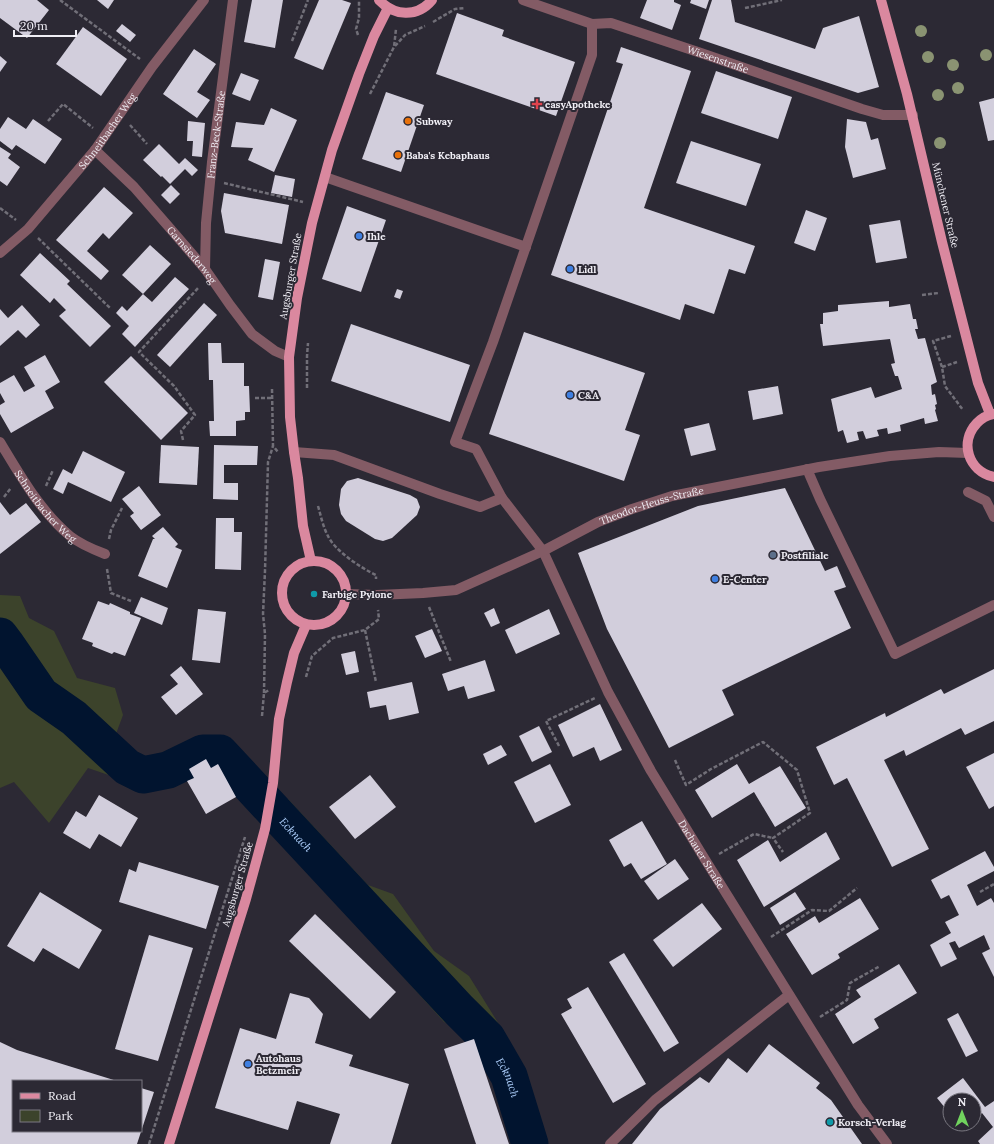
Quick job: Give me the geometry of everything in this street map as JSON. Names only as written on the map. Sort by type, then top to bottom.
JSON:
[{"type":"main road","points":[[379,0],[388,8],[398,12],[408,13],[419,10],[428,5],[432,0]]},
{"type":"main road","name":"Münchener Straße","points":[[881,0],[913,115],[942,242],[978,383],[992,414],[981,420],[972,428],[968,439],[968,453]]},
{"type":"main road","name":"Augsburger Straße","points":[[310,561],[303,526],[290,417],[289,357],[312,223],[332,150],[359,74],[374,36],[388,8]]},
{"type":"main road","points":[[968,453],[973,463],[983,473],[994,477]]},
{"type":"main road","points":[[310,561],[330,564],[340,573],[346,585],[347,594],[344,608],[336,617],[326,623],[306,625],[296,620],[289,613],[283,601],[282,588],[286,578],[293,568],[310,561]]},
{"type":"main road","name":"Augsburger Straße","points":[[169,1144],[246,899],[265,829],[273,783],[279,718],[294,653],[306,625]]},
{"type":"street","name":"Schneitbacher Weg","points":[[0,253],[28,229],[95,150],[152,67],[204,0]]},
{"type":"street","name":"Franz-Beck-Straße","points":[[207,272],[206,223],[232,0]]},
{"type":"street","name":"Wiesenstraße","points":[[523,0],[592,24],[611,23],[862,109],[883,115],[913,115]]},
{"type":"street","points":[[325,177],[526,247],[592,55],[592,24]]},
{"type":"street","name":"Garnsiederweg","points":[[95,150],[134,187],[207,272],[252,334],[275,350],[289,357]]},
{"type":"street","name":"Dachauer Straße","points":[[526,247],[493,342],[455,442],[476,449],[502,498],[543,551],[608,692],[651,771],[808,1026],[858,1105],[887,1144]]},
{"type":"street","name":"Schneitbacher Weg","points":[[0,442],[35,497],[55,521],[70,536],[84,545],[105,554]]},
{"type":"street","points":[[294,452],[334,455],[480,507],[502,498]]},
{"type":"street","name":"Theodor-Heuss-Straße","points":[[347,594],[377,595],[456,590],[543,551],[598,522],[672,496],[807,469],[890,456],[939,452],[968,453]]},
{"type":"street","points":[[807,469],[895,654],[994,605]]},
{"type":"street","points":[[968,492],[986,502],[994,517]]},
{"type":"street","points":[[610,1144],[655,1100],[789,995]]},
{"type":"path","points":[[60,0],[152,67]]},
{"type":"path","points":[[292,41],[308,0]]},
{"type":"path","points":[[745,8],[782,0]]},
{"type":"path","points":[[370,94],[394,47],[398,12]]},
{"type":"path","points":[[48,122],[63,104],[104,137]]},
{"type":"path","points":[[119,115],[147,144]]},
{"type":"path","points":[[210,180],[317,206]]},
{"type":"path","points":[[28,229],[110,308]]},
{"type":"path","points":[[183,440],[182,431],[195,415],[174,386],[139,352],[207,272]]},
{"type":"path","points":[[933,340],[942,367],[945,386],[963,410]]},
{"type":"path","points":[[307,394],[308,342]]},
{"type":"path","points":[[264,693],[263,614],[268,462],[274,446]]},
{"type":"path","points":[[318,506],[324,528],[329,538],[343,554],[365,570],[376,575]]},
{"type":"path","points":[[423,593],[451,662]]},
{"type":"path","points":[[312,656],[333,638],[365,630],[379,619]]},
{"type":"path","points":[[365,630],[376,682]]},
{"type":"path","points":[[559,746],[546,721],[608,692]]},
{"type":"path","points":[[675,760],[686,785],[711,769],[763,742],[768,745],[797,770],[810,813],[773,838]]},
{"type":"path","points":[[706,861],[754,834],[773,838],[783,852]]},
{"type":"path","points":[[149,1144],[246,835]]},
{"type":"path","points":[[980,892],[994,884]]},
{"type":"path","points":[[758,945],[812,910],[829,911],[857,888]]},
{"type":"path","points":[[808,1026],[846,1000],[850,983],[880,966]]},
{"type":"green space","points":[[0,595],[20,596],[29,618],[54,631],[77,678],[115,688],[123,715],[113,742],[126,759],[140,766],[168,764],[206,744],[218,744],[252,776],[247,793],[214,758],[205,757],[172,777],[141,786],[88,768],[49,823],[14,782],[0,788]]},
{"type":"green space","points":[[288,799],[368,885],[393,894],[434,951],[469,976],[505,1034],[520,1075],[537,1144],[513,1144],[477,1037],[444,1022],[279,839]]},
{"type":"building","points":[[0,0],[37,0],[49,10],[27,38],[0,18]]},
{"type":"building","points":[[97,0],[114,0],[108,9]]},
{"type":"building","points":[[252,0],[283,0],[275,48],[244,42]]},
{"type":"building","points":[[319,0],[342,0],[351,3],[323,70],[294,58]]},
{"type":"building","points":[[647,0],[674,0],[674,2],[681,5],[672,30],[640,18]]},
{"type":"building","points":[[691,0],[709,0],[706,9],[690,3]]},
{"type":"building","points":[[712,0],[731,0],[735,22],[815,49],[823,28],[859,16],[879,87],[858,93],[699,39]]},
{"type":"building","points":[[457,13],[504,30],[502,36],[575,62],[556,116],[436,74]]},
{"type":"building","points":[[122,24],[136,35],[130,42],[116,31]]},
{"type":"building","points":[[83,27],[127,59],[101,96],[56,64]]},
{"type":"building","points":[[621,47],[691,71],[644,208],[755,246],[745,274],[729,269],[714,314],[685,304],[680,320],[551,275],[623,64],[616,62]]},
{"type":"building","points":[[194,49],[216,64],[197,92],[210,100],[197,118],[163,94]]},
{"type":"building","points":[[0,56],[7,62],[0,72]]},
{"type":"building","points":[[716,71],[792,97],[778,139],[701,113]]},
{"type":"building","points":[[241,73],[259,80],[250,101],[232,94]]},
{"type":"building","points":[[386,92],[424,105],[401,172],[362,159]]},
{"type":"building","points":[[994,98],[994,140],[988,141],[979,102]]},
{"type":"building","points":[[271,108],[297,120],[274,172],[248,160],[253,148],[231,147],[236,122],[264,125]]},
{"type":"building","points":[[8,117],[26,129],[33,119],[62,139],[45,164],[16,145],[12,150],[0,141],[0,129]]},
{"type":"building","points":[[847,119],[866,122],[871,140],[878,138],[886,169],[853,178],[845,147]]},
{"type":"building","points":[[188,121],[205,123],[202,157],[192,156],[193,141],[187,141]]},
{"type":"building","points":[[691,141],[761,164],[746,206],[676,183]]},
{"type":"building","points":[[159,144],[179,164],[185,158],[198,170],[192,176],[185,169],[170,184],[143,160]]},
{"type":"building","points":[[0,147],[11,154],[8,158],[20,167],[7,186],[0,181]]},
{"type":"building","points":[[275,175],[295,179],[292,197],[271,193]]},
{"type":"building","points":[[171,185],[180,194],[170,204],[161,195]]},
{"type":"building","points":[[104,187],[133,213],[109,239],[103,233],[87,251],[109,271],[101,280],[56,240]]},
{"type":"building","points":[[224,193],[289,205],[282,244],[225,233],[221,211]]},
{"type":"building","name":"Ihle","points":[[347,206],[386,220],[361,292],[322,279]]},
{"type":"building","points":[[806,210],[827,218],[815,251],[794,243]]},
{"type":"building","points":[[900,220],[907,258],[876,263],[869,225]]},
{"type":"building","points":[[150,245],[171,264],[143,294],[122,275]]},
{"type":"building","points":[[40,253],[70,281],[67,284],[111,326],[90,347],[59,316],[66,310],[54,298],[50,303],[20,275]]},
{"type":"building","points":[[265,259],[280,262],[273,300],[258,297]]},
{"type":"building","points":[[175,277],[189,289],[135,347],[122,334],[129,326],[116,313],[122,306],[127,311],[143,294],[152,302]]},
{"type":"building","points":[[397,289],[403,291],[400,299],[394,297]]},
{"type":"building","points":[[889,301],[889,307],[910,304],[913,319],[916,319],[918,329],[915,329],[918,339],[925,338],[937,382],[931,385],[932,395],[935,394],[937,404],[935,405],[935,410],[938,421],[925,424],[924,418],[900,425],[901,431],[888,434],[887,428],[877,430],[879,436],[866,439],[863,431],[857,432],[859,440],[847,443],[843,430],[838,432],[831,399],[871,387],[875,398],[902,389],[898,376],[895,376],[891,364],[895,363],[890,339],[823,346],[820,324],[823,324],[823,313],[838,311],[838,305]]},
{"type":"building","points":[[204,303],[217,315],[170,367],[157,355]]},
{"type":"building","points":[[22,305],[40,325],[26,338],[18,330],[0,346],[0,309],[8,318]]},
{"type":"building","points":[[351,324],[470,365],[450,422],[331,381]]},
{"type":"building","name":"C&A","points":[[524,332],[645,373],[625,430],[640,435],[624,481],[489,434]]},
{"type":"building","points":[[208,343],[221,343],[222,363],[244,363],[244,386],[249,386],[250,412],[245,412],[245,420],[236,421],[236,436],[210,436],[209,421],[214,421],[213,380],[209,380]]},
{"type":"building","points":[[45,355],[60,382],[45,391],[54,408],[11,433],[0,414],[0,405],[5,402],[0,393],[0,383],[14,375],[24,392],[35,386],[24,367]]},
{"type":"building","points":[[131,356],[188,413],[161,440],[104,382]]},
{"type":"building","points":[[778,386],[783,414],[753,420],[748,391]]},
{"type":"building","points":[[709,423],[716,450],[691,456],[684,429]]},
{"type":"building","points":[[161,445],[199,447],[197,485],[159,483]]},
{"type":"building","points":[[214,445],[258,446],[257,465],[224,465],[224,483],[238,483],[238,500],[213,499]]},
{"type":"building","points":[[83,451],[125,472],[111,502],[68,482],[63,494],[53,489],[63,469],[72,474]]},
{"type":"building","points":[[358,478],[410,495],[417,499],[420,507],[417,515],[392,538],[383,541],[375,539],[346,521],[341,514],[339,505],[341,489],[347,481]]},
{"type":"building","points":[[139,486],[161,515],[141,530],[130,516],[134,513],[122,499]]},
{"type":"building","points":[[785,488],[825,571],[837,566],[846,587],[834,591],[851,628],[722,690],[734,715],[669,748],[607,629],[578,553],[698,506]]},
{"type":"building","points":[[0,502],[10,515],[26,503],[41,522],[0,554]]},
{"type":"building","points":[[216,518],[234,518],[234,532],[242,532],[241,570],[215,569]]},
{"type":"building","points":[[163,527],[178,544],[175,547],[182,550],[167,588],[138,576],[153,539],[155,539],[152,536]]},
{"type":"building","points":[[141,597],[168,608],[162,625],[134,613]]},
{"type":"building","points":[[98,601],[109,605],[110,603],[141,618],[125,656],[114,652],[112,654],[92,646],[93,643],[82,639]]},
{"type":"building","points":[[494,608],[500,623],[491,627],[484,613]]},
{"type":"building","points":[[198,609],[226,612],[220,663],[192,660]]},
{"type":"building","points":[[549,609],[560,634],[516,654],[505,630]]},
{"type":"building","points":[[432,629],[442,651],[425,658],[415,636]]},
{"type":"building","points":[[355,651],[359,672],[346,675],[341,654]]},
{"type":"building","points":[[485,660],[495,691],[468,699],[464,686],[448,691],[442,674]]},
{"type":"building","points":[[181,666],[203,694],[176,715],[161,697],[178,684],[170,675]]},
{"type":"building","points":[[994,669],[994,721],[965,735],[961,728],[906,756],[904,750],[884,760],[929,849],[892,867],[847,778],[834,785],[816,747],[885,713],[886,717],[941,689],[944,694]]},
{"type":"building","points":[[412,682],[419,713],[389,720],[386,705],[370,708],[367,692]]},
{"type":"building","points":[[600,704],[622,750],[600,761],[594,747],[573,757],[558,725]]},
{"type":"building","points":[[539,726],[552,752],[532,762],[519,736]]},
{"type":"building","points":[[501,745],[507,755],[488,765],[483,754]]},
{"type":"building","points":[[994,753],[994,806],[989,809],[966,767]]},
{"type":"building","points":[[206,759],[211,768],[218,764],[236,797],[206,814],[187,781],[194,778],[189,769]]},
{"type":"building","points":[[550,764],[571,805],[535,823],[514,782]]},
{"type":"building","points":[[737,764],[749,784],[780,766],[806,808],[775,827],[754,792],[712,818],[695,790]]},
{"type":"building","points":[[370,775],[396,807],[355,839],[329,807]]},
{"type":"building","points":[[99,795],[138,818],[121,847],[99,834],[90,849],[63,833],[76,811],[86,817]]},
{"type":"building","points":[[642,821],[667,864],[641,879],[631,863],[624,867],[609,840]]},
{"type":"building","points":[[826,832],[840,859],[764,907],[737,860],[768,840],[780,862]]},
{"type":"building","points":[[985,851],[994,867],[994,871],[967,885],[977,906],[991,898],[994,903],[994,977],[982,953],[990,949],[984,935],[959,948],[955,941],[949,943],[957,959],[941,967],[930,945],[951,933],[945,922],[959,915],[949,895],[941,899],[931,880]]},
{"type":"building","points":[[675,859],[689,879],[658,900],[644,881]]},
{"type":"building","points":[[139,862],[219,886],[206,929],[119,902],[129,869],[136,872]]},
{"type":"building","points":[[40,892],[102,930],[79,969],[43,948],[34,962],[7,946]]},
{"type":"building","points":[[795,892],[806,909],[780,925],[770,908]]},
{"type":"building","points":[[860,898],[879,929],[838,954],[840,958],[812,975],[786,934],[815,916],[819,923]]},
{"type":"building","points":[[702,903],[722,929],[673,967],[653,940]]},
{"type":"building","points":[[315,914],[396,992],[370,1019],[289,941]]},
{"type":"building","points":[[149,935],[193,948],[158,1061],[115,1049]]},
{"type":"building","points":[[624,953],[679,1043],[664,1052],[609,962]]},
{"type":"building","points":[[899,964],[917,993],[874,1019],[879,1028],[853,1044],[835,1014],[861,997],[856,990]]},
{"type":"building","points":[[588,987],[646,1084],[613,1103],[561,1014],[572,1008],[567,999]]},
{"type":"building","points":[[290,993],[309,998],[323,1014],[315,1043],[353,1055],[349,1066],[409,1084],[391,1144],[330,1144],[340,1114],[297,1101],[288,1130],[215,1108],[240,1028],[276,1039]]},
{"type":"building","points":[[958,1013],[978,1051],[966,1057],[947,1019]]},
{"type":"building","points":[[474,1039],[509,1144],[476,1144],[444,1049]]},
{"type":"building","points":[[0,1042],[17,1050],[114,1080],[12,1080],[12,1132],[141,1132],[137,1144],[0,1144]]},
{"type":"building","points":[[769,1044],[820,1083],[816,1088],[831,1100],[862,1144],[632,1144],[660,1109],[700,1077],[709,1083],[728,1058],[747,1073]]},
{"type":"building","points":[[963,1078],[974,1092],[945,1092]]},
{"type":"building","points":[[142,1088],[154,1092],[142,1129]]},
{"type":"building","points":[[942,1094],[942,1104],[937,1098]]},
{"type":"building","points":[[994,1101],[994,1144],[980,1144],[978,1141],[993,1127],[982,1113],[982,1103],[985,1107]]},
{"type":"waterway","name":"Ecknach","points":[[0,636],[41,695],[74,718],[127,767],[143,775],[168,770],[203,753],[220,753],[458,1009],[487,1038],[509,1076],[530,1144]]},
{"type":"place","name":"easyApotheke","points":[[537,104]]},
{"type":"place","name":"Subway","points":[[408,121]]},
{"type":"place","name":"Baba's Kebaphaus","points":[[398,155]]},
{"type":"place","name":"Ihle","points":[[359,236]]},
{"type":"place","name":"Lidl","points":[[570,269]]},
{"type":"place","name":"C&A","points":[[570,395]]},
{"type":"place","name":"Postfiliale","points":[[773,555]]},
{"type":"place","name":"E-Center","points":[[715,579]]},
{"type":"place","name":"Farbige Pylone","points":[[314,594]]},
{"type":"place","name":"Autohaus Betzmeir","points":[[248,1064]]},
{"type":"place","name":"Korsch-Verlag","points":[[830,1122]]}]
